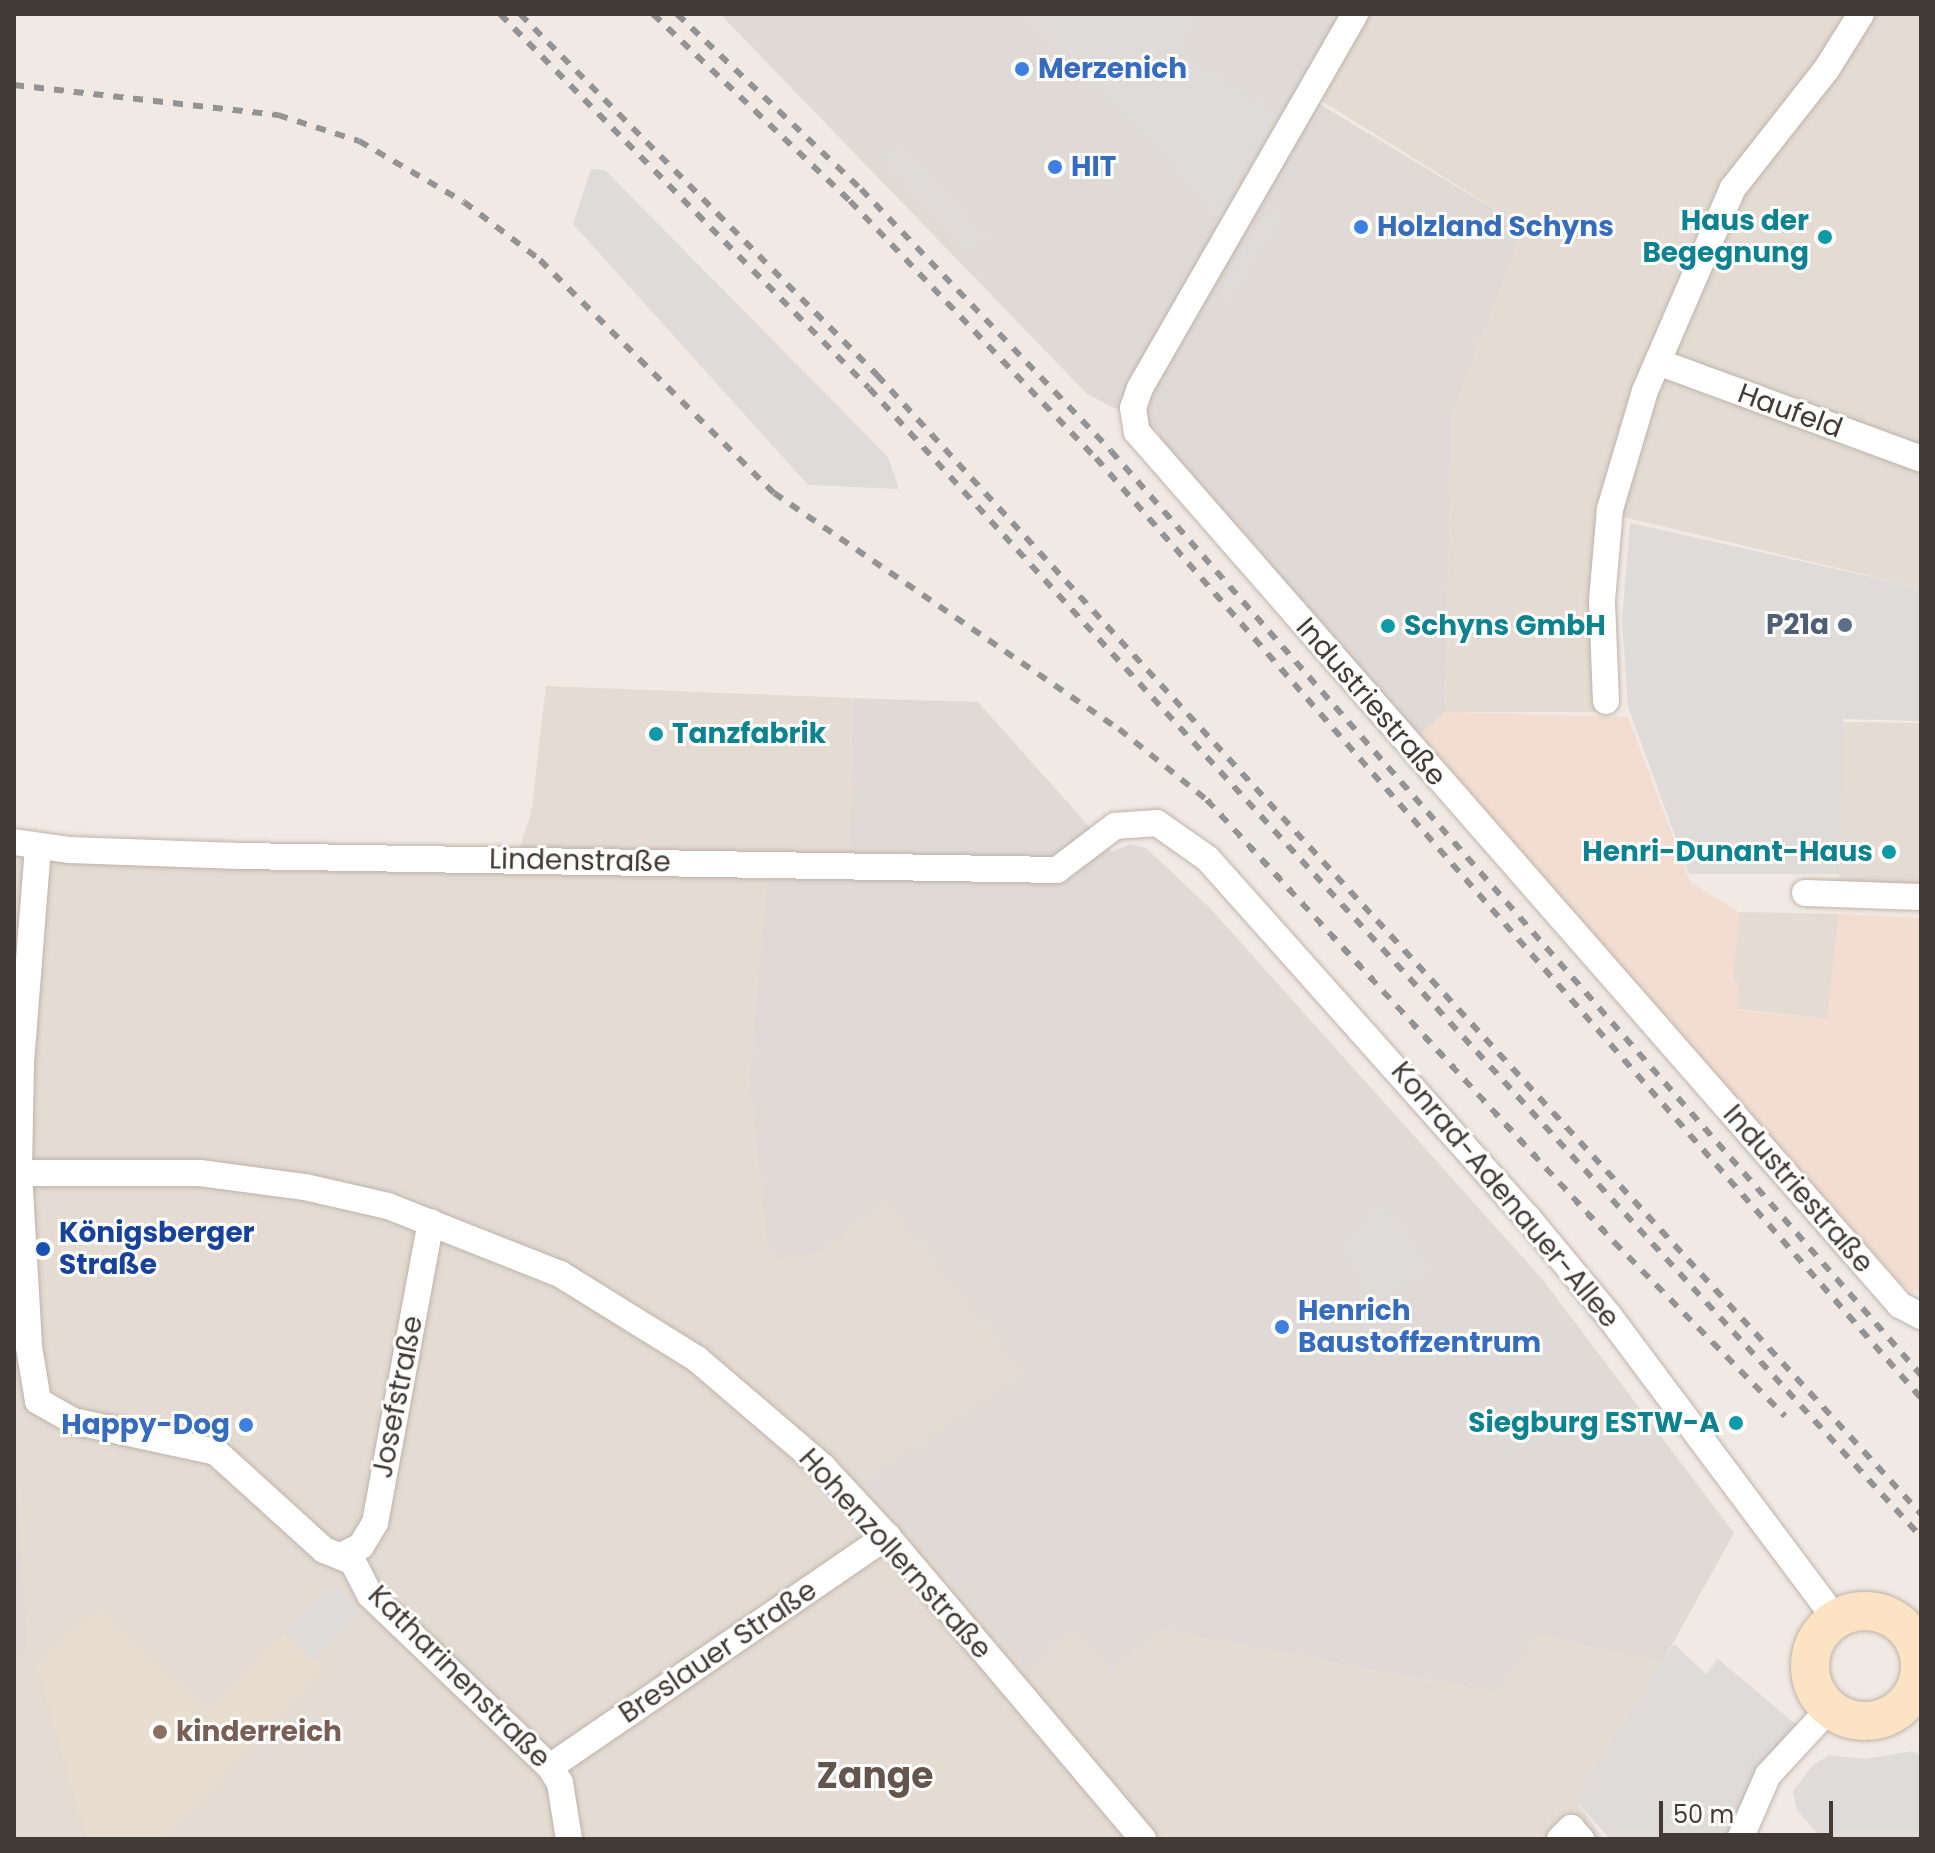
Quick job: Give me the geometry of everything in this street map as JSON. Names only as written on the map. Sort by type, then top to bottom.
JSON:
[{"type":"main road","points":[[1850,1612],[1882,1613],[1914,1624],[1920,1662],[1916,1699],[1883,1718],[1864,1721],[1830,1708],[1811,1679],[1810,1662],[1823,1630],[1850,1612]]},
{"type":"street","points":[[1606,701],[1602,600],[1610,509],[1622,459],[1658,362],[1733,188],[1826,70],[1861,14]]},
{"type":"street","name":"Industriestraße","points":[[1348,16],[1140,388],[1133,408],[1137,432],[1900,1305],[1921,1316]]},
{"type":"street","name":"Haufeld","points":[[1658,362],[1921,459]]},
{"type":"street","name":"Konrad-Adenauer-Allee","points":[[1131,821],[1146,819],[1176,831],[1208,859],[1409,1081],[1609,1316],[1836,1619]]},
{"type":"street","name":"Lindenstraße","points":[[26,845],[296,857],[1057,870],[1115,826],[1131,821]]},
{"type":"street","points":[[16,1172],[26,845]]},
{"type":"street","points":[[1805,893],[1921,897]]},
{"type":"street","name":"Hohenzollernstraße","points":[[16,1172],[142,1170],[261,1180],[388,1206],[560,1274],[697,1359],[823,1467],[887,1536],[1143,1839]]},
{"type":"street","name":"Katharinenstraße","points":[[16,1172],[32,1387],[38,1401],[63,1418],[216,1452],[324,1550],[341,1556],[360,1569],[370,1595],[550,1767],[560,1783],[569,1839]]},
{"type":"street","name":"Josefstraße","points":[[341,1556],[361,1546],[375,1523],[431,1222]]},
{"type":"street","name":"Breslauer Straße","points":[[550,1767],[887,1536]]},
{"type":"street","points":[[1740,1839],[1768,1775],[1830,1708]]},
{"type":"shaded area","points":[[720,14],[1351,14],[1303,94],[1524,227],[1452,415],[1445,712],[1418,736],[1165,449],[1157,430],[1087,394]]},
{"type":"shaded area","points":[[1025,14],[1199,14],[1181,47],[1218,78],[1282,117],[1220,216]]},
{"type":"shaded area","points":[[1354,14],[1921,14],[1921,588],[1615,515],[1610,712],[1445,712],[1452,415],[1524,227],[1309,93]]},
{"type":"shaded area","points":[[894,145],[987,237],[973,250],[880,158]]},
{"type":"shaded area","points":[[591,169],[605,170],[888,457],[899,489],[808,485],[573,224]]},
{"type":"shaded area","points":[[1266,211],[1281,218],[1233,300],[1219,293]]},
{"type":"shaded area","points":[[1630,523],[1921,588],[1921,721],[1843,719],[1839,874],[1689,874],[1628,707],[1622,619]]},
{"type":"shaded area","points":[[546,686],[853,698],[849,853],[770,851],[827,1251],[884,1201],[1025,1374],[862,1480],[1071,1632],[1110,1670],[1160,1630],[1495,1693],[1539,1635],[1662,1663],[1574,1799],[1604,1839],[14,1839],[14,855],[511,873],[531,814]]},
{"type":"shaded area","points":[[853,698],[978,702],[1112,852],[1130,844],[1146,848],[1211,909],[1543,1280],[1734,1533],[1662,1663],[1539,1635],[1496,1693],[1160,1630],[1110,1670],[1071,1632],[1028,1670],[862,1480],[1024,1374],[884,1201],[827,1251],[769,1258],[750,1079],[770,851],[849,853]]},
{"type":"shaded area","points":[[1445,712],[1628,717],[1690,882],[1739,912],[1732,981],[1739,982],[1736,1010],[1827,1019],[1839,914],[1921,918],[1921,1290],[1910,1291],[1896,1279],[1418,736]]},
{"type":"shaded area","points":[[1842,722],[1921,723],[1921,884],[1839,883]]},
{"type":"shaded area","points":[[1739,912],[1839,914],[1828,1019],[1736,1009],[1739,983],[1732,982]]},
{"type":"shaded area","points":[[1382,1206],[1431,1263],[1384,1303],[1335,1246]]},
{"type":"shaded area","points":[[14,1450],[27,1648],[14,1659]]},
{"type":"shaded area","points":[[331,1584],[359,1610],[313,1660],[284,1633]]},
{"type":"shaded area","name":"kinderreich","points":[[98,1611],[208,1713],[284,1633],[322,1666],[163,1839],[87,1839],[37,1666]]},
{"type":"shaded area","points":[[1674,1644],[1706,1674],[1718,1659],[1798,1726],[1725,1839],[1610,1839],[1574,1799]]},
{"type":"shaded area","points":[[1913,1751],[1921,1756],[1921,1839],[1822,1839],[1797,1810],[1793,1791],[1813,1765],[1830,1755],[1864,1759]]},
{"type":"railway","points":[[500,14],[869,388],[1921,1537]]},
{"type":"railway","points":[[520,14],[877,375],[1921,1514]]},
{"type":"railway","points":[[653,14],[850,201],[1096,458],[1921,1398]]},
{"type":"railway","points":[[677,14],[861,189],[1111,451],[1921,1375]]},
{"type":"railway","points":[[14,85],[278,115],[359,141],[464,202],[540,260],[774,493],[1119,729],[1207,800],[1614,1242],[1785,1416]]},
{"type":"place","name":"Merzenich","points":[[1022,69]]},
{"type":"place","name":"HIT","points":[[1055,167]]},
{"type":"place","name":"Holzland Schyns","points":[[1361,227]]},
{"type":"place","name":"Haus der Begegnung","points":[[1825,237]]},
{"type":"place","name":"P21a","points":[[1845,625]]},
{"type":"place","name":"Schyns GmbH","points":[[1388,626]]},
{"type":"place","name":"Tanzfabrik","points":[[656,734]]},
{"type":"place","name":"Henri-Dunant-Haus","points":[[1889,852]]},
{"type":"place","name":"Königsberger Straße","points":[[43,1249]]},
{"type":"place","name":"Henrich Baustoffzentrum","points":[[1282,1327]]},
{"type":"place","name":"Siegburg ESTW-A","points":[[1736,1423]]},
{"type":"place","name":"Happy-Dog","points":[[246,1425]]},
{"type":"place","name":"kinderreich","points":[[160,1732]]},
{"type":"district","name":"Zange","points":[[875,1776]]}]
